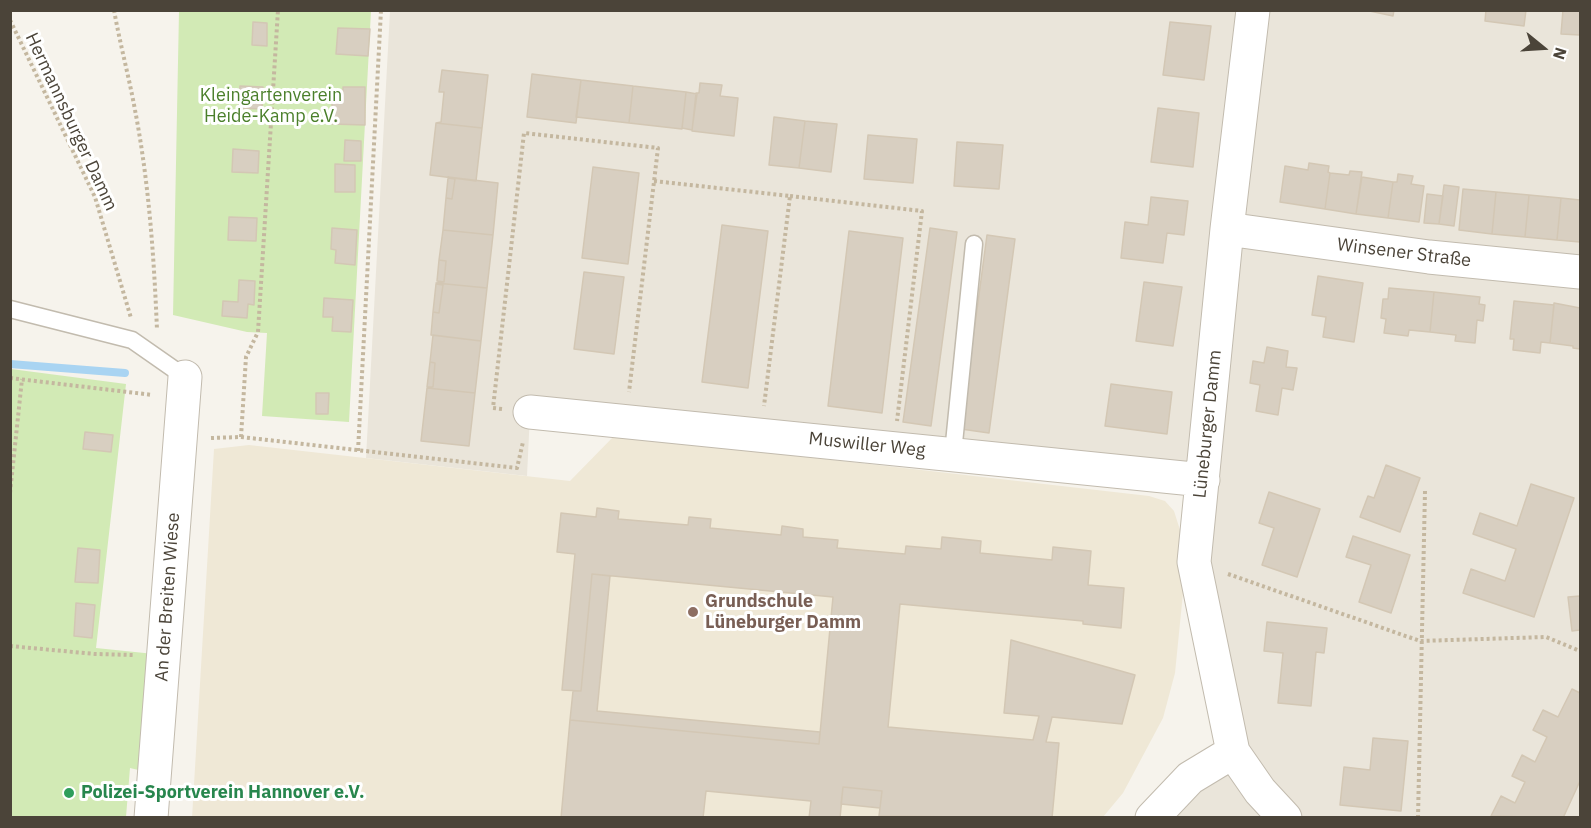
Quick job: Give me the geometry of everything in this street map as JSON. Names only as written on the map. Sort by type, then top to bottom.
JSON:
[{"type":"street","name":"Lüneburger Damm","points":[[1253,10],[1227,229],[1194,562],[1233,752],[1260,790],[1285,818]]},
{"type":"street","name":"Winsener Straße","points":[[1227,229],[1429,257],[1581,272]]},
{"type":"street","name":"An der Breiten Wiese","points":[[151,818],[184,387]]},
{"type":"street","name":"Muswiller Weg","points":[[530,412],[1203,480]]},
{"type":"street","points":[[1152,818],[1190,778],[1233,752]]},
{"type":"lane","points":[[953,453],[974,244]]},
{"type":"lane","points":[[10,309],[132,340],[184,387]]},
{"type":"path","points":[[10,378],[184,387],[157,331],[153,248],[147,189],[136,110],[114,10]]},
{"type":"path","points":[[241,437],[246,357],[258,332],[278,10]]},
{"type":"path","points":[[358,451],[381,10]]},
{"type":"path","name":"Hermannsburger Damm","points":[[10,20],[94,197],[133,325],[132,340]]},
{"type":"path","points":[[180,439],[241,437],[517,468],[530,412],[493,408],[524,134],[658,148],[625,421]]},
{"type":"path","points":[[654,181],[922,211],[894,447]]},
{"type":"path","points":[[761,435],[790,196]]},
{"type":"path","points":[[10,493],[22,379]]},
{"type":"path","points":[[1418,818],[1425,491]]},
{"type":"path","points":[[1194,562],[1420,641],[1546,637],[1581,651]]},
{"type":"path","points":[[10,646],[95,654],[164,655]]},
{"type":"shaded area","points":[[390,11],[1580,11],[1580,817],[1152,817],[1233,752],[1222,706],[1203,480],[530,413],[527,476],[366,458]]},
{"type":"shaded area","name":"Grundschule Lüneburger Damm","points":[[615,435],[1149,496],[1165,501],[1174,511],[1180,530],[1183,593],[1175,673],[1163,718],[1123,793],[1103,817],[192,818],[214,449],[249,445],[570,481]]},
{"type":"green space","name":"Kleingartenverein Heide-Kamp e.V.","points":[[179,11],[371,11],[349,422],[262,416],[267,333],[247,332],[173,315]]},
{"type":"green space","points":[[11,369],[126,384],[96,648],[164,655],[155,774],[130,768],[126,817],[11,818]]},
{"type":"building","points":[[1365,10],[1394,10],[1393,16]]},
{"type":"building","points":[[1486,10],[1526,10],[1524,26],[1485,21]]},
{"type":"building","points":[[1563,10],[1580,10],[1580,35],[1561,34]]},
{"type":"building","points":[[253,22],[267,23],[267,46],[252,45]]},
{"type":"building","points":[[1170,22],[1211,26],[1204,80],[1163,75]]},
{"type":"building","points":[[338,28],[370,29],[368,56],[336,54]]},
{"type":"building","points":[[442,70],[488,75],[482,128],[436,123],[441,122],[444,92],[439,92]]},
{"type":"building","points":[[532,74],[581,80],[576,123],[527,117]]},
{"type":"building","points":[[581,80],[633,86],[629,123],[576,117]]},
{"type":"building","points":[[700,83],[722,85],[720,96],[738,98],[734,136],[692,131],[696,93],[699,93]]},
{"type":"building","points":[[240,86],[263,87],[262,109],[239,108]]},
{"type":"building","points":[[633,86],[686,92],[682,129],[629,123]]},
{"type":"building","points":[[343,87],[365,87],[365,125],[332,124],[332,98],[343,98]]},
{"type":"building","points":[[686,92],[697,94],[692,130],[682,128]]},
{"type":"building","points":[[1158,108],[1199,113],[1193,167],[1151,162]]},
{"type":"building","points":[[774,117],[805,121],[799,168],[769,165]]},
{"type":"building","points":[[805,121],[837,124],[831,172],[799,168]]},
{"type":"building","points":[[436,123],[482,128],[476,181],[430,175]]},
{"type":"building","points":[[868,135],[917,139],[913,183],[864,179]]},
{"type":"building","points":[[345,140],[361,141],[361,161],[344,161]]},
{"type":"building","points":[[957,142],[1003,145],[999,189],[954,186]]},
{"type":"building","points":[[233,149],[259,151],[258,173],[232,172]]},
{"type":"building","points":[[1309,163],[1329,166],[1325,209],[1280,202],[1285,166],[1308,170]]},
{"type":"building","points":[[335,164],[355,165],[355,192],[335,192]]},
{"type":"building","points":[[593,167],[639,173],[628,264],[582,258]]},
{"type":"building","points":[[1350,171],[1362,172],[1356,214],[1325,209],[1330,173],[1349,175]]},
{"type":"building","points":[[1398,174],[1413,176],[1411,184],[1424,186],[1419,222],[1388,218],[1393,182],[1397,182]]},
{"type":"building","points":[[448,177],[498,183],[493,235],[443,230],[446,198],[452,199],[455,179]]},
{"type":"building","points":[[1362,177],[1393,182],[1388,218],[1356,214]]},
{"type":"building","points":[[448,178],[455,179],[452,199],[446,198]]},
{"type":"building","points":[[1444,185],[1459,187],[1454,226],[1439,224]]},
{"type":"building","points":[[1463,189],[1496,192],[1492,234],[1459,230]]},
{"type":"building","points":[[1496,192],[1529,195],[1525,237],[1492,234]]},
{"type":"building","points":[[1427,194],[1443,196],[1439,224],[1424,223]]},
{"type":"building","points":[[1529,195],[1561,198],[1557,240],[1525,237]]},
{"type":"building","points":[[1151,197],[1188,201],[1184,235],[1167,233],[1163,263],[1121,258],[1125,222],[1148,225]]},
{"type":"building","points":[[1561,198],[1580,200],[1580,242],[1557,240]]},
{"type":"building","points":[[229,217],[257,218],[256,241],[228,240]]},
{"type":"building","points":[[722,225],[768,231],[748,388],[702,382]]},
{"type":"building","points":[[332,228],[357,230],[355,265],[335,263],[336,250],[331,249]]},
{"type":"building","points":[[930,228],[957,232],[931,426],[903,422]]},
{"type":"building","points":[[443,230],[493,235],[487,288],[436,283],[444,282],[446,261],[439,260]]},
{"type":"building","points":[[849,231],[903,238],[882,413],[828,406]]},
{"type":"building","points":[[987,235],[1015,239],[989,433],[961,429]]},
{"type":"building","points":[[439,260],[446,261],[444,282],[437,281]]},
{"type":"building","points":[[584,272],[624,277],[614,354],[574,349]]},
{"type":"building","points":[[1318,276],[1363,283],[1354,342],[1323,337],[1326,317],[1312,315]]},
{"type":"building","points":[[239,280],[255,281],[254,305],[248,304],[247,318],[222,316],[223,301],[238,302]]},
{"type":"building","points":[[1144,282],[1182,287],[1173,346],[1136,341]]},
{"type":"building","points":[[436,283],[487,288],[481,341],[431,335],[433,312],[439,313],[443,285]]},
{"type":"building","points":[[436,284],[443,285],[439,313],[433,312]]},
{"type":"building","points":[[1389,288],[1434,292],[1430,332],[1409,330],[1408,336],[1384,333],[1386,319],[1381,318],[1383,299],[1388,299]]},
{"type":"building","points":[[1434,292],[1480,297],[1479,304],[1485,305],[1483,321],[1477,320],[1475,343],[1455,341],[1456,335],[1430,332]]},
{"type":"building","points":[[324,298],[353,300],[351,332],[332,331],[333,317],[323,317]]},
{"type":"building","points":[[1514,301],[1554,305],[1550,343],[1541,342],[1540,353],[1513,350],[1514,339],[1510,339]]},
{"type":"building","points":[[1554,303],[1580,308],[1580,349],[1550,343]]},
{"type":"building","points":[[433,335],[481,341],[475,393],[427,388],[433,387],[435,363],[430,362]]},
{"type":"building","points":[[1267,347],[1288,351],[1286,367],[1297,368],[1293,390],[1282,388],[1278,415],[1256,411],[1260,385],[1250,383],[1253,361],[1264,363]]},
{"type":"building","points":[[430,362],[435,363],[433,387],[427,387]]},
{"type":"building","points":[[1111,384],[1172,392],[1167,434],[1105,426]]},
{"type":"building","points":[[427,388],[475,393],[469,446],[421,441]]},
{"type":"building","points":[[316,393],[329,393],[328,414],[316,414]]},
{"type":"building","points":[[85,432],[113,435],[111,452],[83,449]]},
{"type":"building","points":[[1386,465],[1420,478],[1400,532],[1360,517],[1368,496],[1374,498]]},
{"type":"building","points":[[1531,484],[1574,498],[1534,617],[1463,593],[1471,569],[1505,581],[1516,549],[1473,534],[1480,513],[1517,526]]},
{"type":"building","points":[[1269,492],[1320,509],[1297,577],[1262,565],[1274,528],[1259,523]]},
{"type":"building","points":[[597,508],[619,511],[618,519],[688,525],[689,517],[711,519],[710,528],[781,535],[782,526],[803,529],[803,537],[838,540],[837,548],[905,554],[906,546],[941,549],[942,537],[981,541],[980,553],[1052,560],[1053,547],[1091,551],[1088,585],[1124,588],[1121,628],[1083,624],[1083,621],[900,604],[888,727],[1033,740],[1039,716],[1004,713],[1011,640],[1135,675],[1122,724],[1052,717],[1046,742],[1059,743],[1052,818],[879,816],[882,791],[843,787],[840,818],[809,818],[811,801],[706,791],[703,818],[561,818],[570,720],[819,744],[833,597],[592,574],[581,691],[562,690],[575,554],[557,552],[561,513],[596,517]]},
{"type":"building","points":[[1353,536],[1410,555],[1391,613],[1359,602],[1371,565],[1346,557]]},
{"type":"building","points":[[78,548],[100,550],[98,583],[75,582]]},
{"type":"building","points":[[592,574],[610,576],[597,711],[820,732],[819,744],[570,720],[573,691],[581,691]]},
{"type":"building","points":[[1580,596],[1580,630],[1572,631],[1568,597]]},
{"type":"building","points":[[76,603],[95,605],[92,638],[74,636]]},
{"type":"building","points":[[1267,622],[1327,628],[1324,653],[1316,652],[1311,706],[1278,703],[1283,653],[1264,651]]},
{"type":"building","points":[[1572,689],[1580,693],[1580,781],[1563,818],[1491,816],[1501,796],[1515,803],[1525,782],[1512,776],[1522,755],[1535,762],[1547,737],[1533,730],[1543,710],[1558,717]]},
{"type":"building","points":[[1373,738],[1408,741],[1401,811],[1340,805],[1344,767],[1370,770]]},
{"type":"building","points":[[843,787],[882,791],[880,808],[841,804]]},
{"type":"waterway","points":[[10,364],[125,373]]},
{"type":"place","name":"Grundschule Lüneburger Damm","points":[[693,612]]},
{"type":"place","name":"Polizei-Sportverein Hannover e.V.","points":[[69,793]]}]
